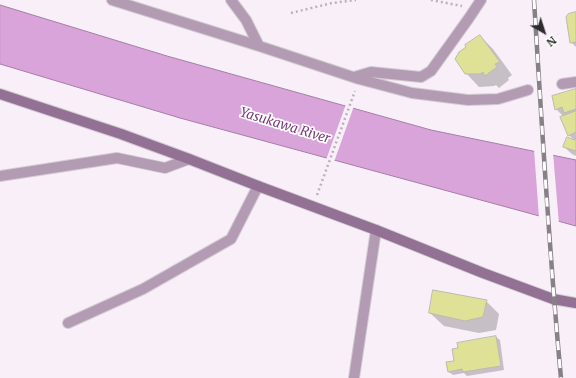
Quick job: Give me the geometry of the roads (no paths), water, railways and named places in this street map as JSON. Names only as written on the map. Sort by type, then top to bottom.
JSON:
[{"type":"street","points":[[112,0],[354,77],[412,93],[468,100],[498,99],[528,90]]},
{"type":"street","points":[[231,0],[246,20],[259,46]]},
{"type":"street","points":[[354,77],[370,72],[421,77],[431,71],[478,4]]},
{"type":"street","points":[[562,84],[576,82]]},
{"type":"street","points":[[0,94],[121,134],[189,159],[554,299],[576,303]]},
{"type":"street","points":[[0,176],[117,158],[165,168],[189,159]]},
{"type":"street","points":[[68,323],[143,289],[231,239],[258,186]]},
{"type":"street","points":[[354,378],[376,230]]},
{"type":"water","name":"Yasukawa River","points":[[0,5],[167,56],[431,130],[576,160],[576,226],[180,118],[0,64]]},
{"type":"railway","points":[[534,0],[549,236],[561,378]]}]
